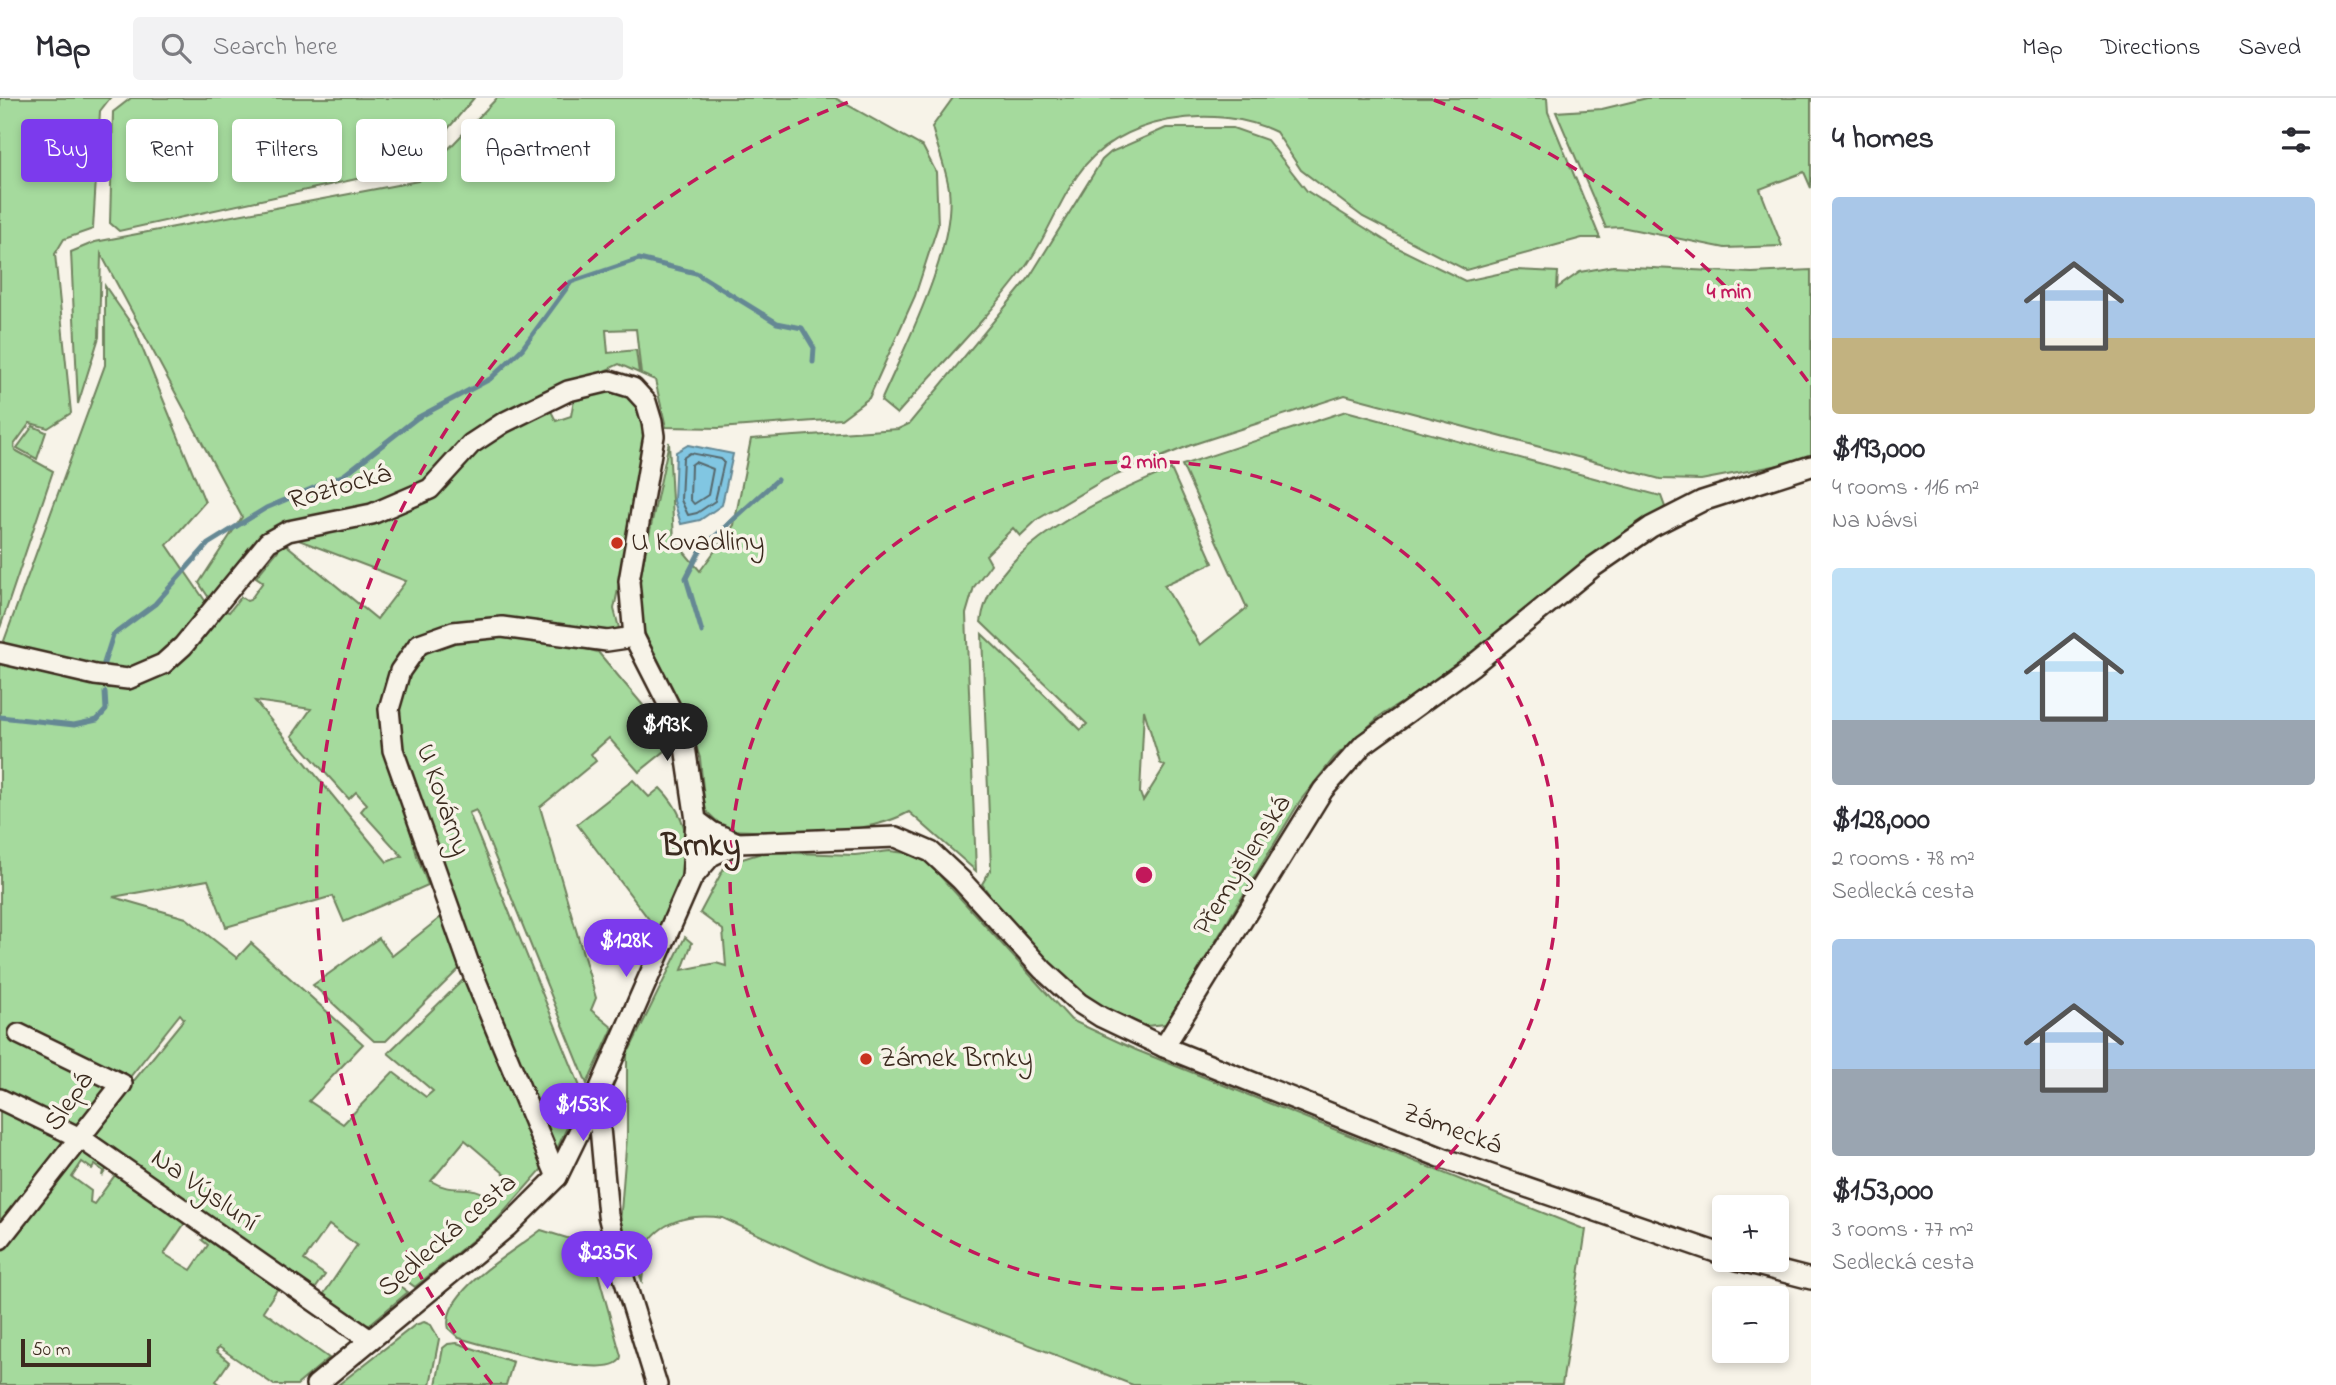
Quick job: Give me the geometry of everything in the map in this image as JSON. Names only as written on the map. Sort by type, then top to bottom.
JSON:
[{"type":"street","name":"Roztocká","points":[[0,653],[95,675],[128,679],[163,664],[183,646],[268,542],[288,531],[372,514],[430,489],[471,444],[503,423],[568,391],[610,381],[633,388],[646,402],[654,436],[628,580],[634,637]]},
{"type":"street","name":"Přemyšlenská","points":[[1164,1047],[1323,790],[1364,744],[1473,665],[1593,567],[1651,527],[1702,501],[1811,466]]},
{"type":"street","name":"U Kovárny","points":[[557,1177],[469,964],[393,750],[389,709],[400,671],[419,644],[453,632],[502,627],[607,641],[634,637]]},
{"type":"street","points":[[634,637],[683,733],[696,820],[692,878]]},
{"type":"street","points":[[696,820],[712,832],[738,843]]},
{"type":"street","points":[[692,878],[711,856],[738,843],[896,837],[931,852],[961,880],[1043,971],[1079,1003],[1101,1017],[1164,1047]]},
{"type":"street","name":"Sedlecká cesta","points":[[316,1385],[507,1227],[557,1177],[597,1095],[692,878]]},
{"type":"street","name":"Slepá","points":[[0,1239],[82,1139],[122,1084],[19,1034]]},
{"type":"street","name":"Zámecká","points":[[1164,1047],[1445,1159],[1712,1251]]},
{"type":"street","points":[[597,1095],[608,1215],[623,1275],[657,1385]]},
{"type":"street","name":"Na Výsluní","points":[[0,1098],[82,1139],[370,1340]]},
{"type":"street","points":[[1784,1272],[1811,1279]]},
{"type":"green space","points":[[0,98],[110,98],[100,111],[100,119],[21,119],[21,182],[96,182],[93,229],[64,239],[55,254],[71,413],[48,428],[30,423],[14,445],[15,450],[53,471],[0,628]]},
{"type":"green space","points":[[131,98],[474,98],[447,130],[447,119],[356,119],[356,179],[119,231],[110,223],[113,112]]},
{"type":"green space","points":[[497,98],[835,98],[923,147],[936,172],[938,225],[915,296],[869,398],[841,419],[719,428],[666,427],[655,380],[641,374],[636,329],[606,330],[608,353],[636,350],[639,373],[619,364],[544,399],[427,486],[355,511],[277,528],[211,601],[199,583],[242,517],[101,254],[99,337],[78,404],[71,252],[95,242],[413,182],[447,182],[447,151],[461,136],[461,182],[615,182],[615,119],[477,119]]},
{"type":"green space","points":[[953,98],[1547,98],[1548,112],[1600,238],[1582,238],[1466,270],[1363,217],[1301,170],[1276,132],[1252,123],[1225,118],[1168,120],[1141,128],[1116,140],[1094,156],[1070,187],[1024,269],[978,325],[897,414],[881,401],[927,297],[945,240],[949,189],[932,127]]},
{"type":"green space","points":[[1647,98],[1811,98],[1811,188],[1804,172],[1760,189],[1782,246],[1725,248],[1621,227],[1606,228],[1556,112],[1602,109]]},
{"type":"green space","points":[[1166,128],[1233,128],[1267,140],[1307,191],[1392,245],[1465,281],[1516,270],[1558,272],[1557,288],[1580,272],[1613,266],[1752,273],[1811,270],[1811,459],[1701,480],[1660,479],[1345,395],[1191,445],[1104,480],[1038,519],[1020,536],[1013,528],[986,555],[991,564],[974,587],[966,614],[976,871],[909,812],[889,821],[844,830],[726,830],[705,810],[700,758],[685,713],[633,610],[669,442],[674,540],[700,571],[734,525],[751,439],[898,429],[909,424],[1029,278],[1102,160],[1111,152]]},
{"type":"green space","points":[[105,286],[134,328],[205,502],[167,545],[208,605],[229,612],[241,597],[250,600],[263,582],[256,577],[284,543],[377,619],[406,581],[296,539],[371,521],[491,435],[550,409],[556,421],[571,416],[574,399],[615,388],[641,400],[649,437],[614,609],[619,628],[608,633],[470,622],[393,669],[382,698],[381,714],[417,856],[428,885],[344,922],[333,896],[226,927],[208,880],[113,897],[186,918],[237,958],[251,943],[363,1044],[309,1101],[343,1124],[393,1072],[426,1097],[433,1091],[388,1053],[466,977],[541,1159],[542,1169],[496,1221],[415,1287],[401,1277],[397,1284],[408,1292],[369,1325],[358,1324],[321,1298],[357,1245],[329,1225],[304,1260],[325,1275],[313,1292],[94,1138],[93,1131],[184,1019],[180,1014],[126,1082],[109,1086],[81,1126],[74,1128],[0,1091],[0,652],[105,365]],"holes":[[[255,701],[311,709],[292,736],[349,799],[356,792],[367,804],[361,811],[402,856],[387,862]],[[465,1140],[513,1181],[495,1202],[477,1191],[448,1188],[431,1181]]]},
{"type":"green space","points":[[1346,411],[1661,496],[1665,507],[1457,669],[1380,716],[1334,758],[1300,801],[1166,1024],[1146,1026],[1091,1002],[1019,937],[982,884],[991,869],[982,634],[1081,730],[1087,724],[981,622],[989,595],[1006,570],[1028,547],[1086,509],[1171,469],[1213,563],[1164,585],[1200,645],[1247,608],[1182,465]],"holes":[[[1144,710],[1160,763],[1165,766],[1143,801],[1140,793]]]},
{"type":"green space","points":[[33,426],[46,432],[37,459],[17,448]]},
{"type":"green space","points":[[485,634],[554,641],[598,652],[675,743],[639,772],[609,738],[591,754],[596,761],[540,807],[596,998],[591,1010],[613,1028],[587,1084],[476,810],[469,813],[583,1094],[554,1155],[438,865],[400,744],[396,711],[399,686],[405,673],[413,663],[434,648]]},
{"type":"green space","points":[[633,780],[649,797],[660,788],[674,805],[686,839],[683,873],[663,928],[654,926],[577,824]]},
{"type":"green space","points":[[890,851],[921,855],[1071,1020],[1136,1050],[1586,1230],[1562,1385],[1133,1385],[826,1266],[723,1218],[692,1218],[663,1228],[646,1247],[642,1281],[620,1224],[627,1136],[627,1048],[630,1049],[685,937],[692,943],[682,970],[716,963],[726,966],[723,930],[700,913],[726,864],[765,852],[855,855]]},
{"type":"green space","points":[[441,917],[461,967],[386,1041],[374,1041],[313,985],[379,938],[392,956]]},
{"type":"green space","points":[[0,1106],[65,1137],[67,1144],[0,1224]]},
{"type":"green space","points":[[87,1149],[109,1165],[102,1176],[103,1171],[95,1165],[92,1169],[82,1162],[72,1177],[91,1191],[90,1202],[94,1204],[118,1171],[187,1220],[164,1254],[191,1270],[208,1245],[202,1240],[207,1234],[280,1285],[263,1311],[329,1358],[297,1385],[274,1385],[219,1347],[216,1351],[229,1362],[216,1381],[221,1385],[0,1385],[0,1245],[78,1150]]},
{"type":"green space","points":[[541,1230],[590,1245],[621,1356],[614,1364],[575,1365],[548,1360],[459,1338],[449,1329],[449,1315],[467,1287]]},
{"type":"green space","points":[[424,1322],[431,1325],[439,1339],[430,1385],[338,1385],[415,1325]]},
{"type":"green space","points":[[457,1343],[513,1362],[506,1385],[436,1385],[443,1348]]},
{"type":"water","points":[[688,445],[733,454],[722,505],[700,520],[681,524],[674,501],[676,452]]},
{"type":"waterway","points":[[104,663],[113,635],[155,604],[208,544],[266,508],[344,475],[417,418],[490,379],[522,349],[571,282],[639,259],[696,273],[777,323],[802,328],[814,348],[813,362]]},
{"type":"waterway","points":[[702,632],[686,578],[701,549],[777,480]]},
{"type":"waterway","points":[[0,717],[74,725],[97,720],[106,710],[105,692]]},
{"type":"place","name":"U Kovadliny","points":[[617,543]]},
{"type":"place","name":"Zámek Brnky","points":[[866,1059]]},
{"type":"district","name":"Brnky","points":[[701,847]]}]
